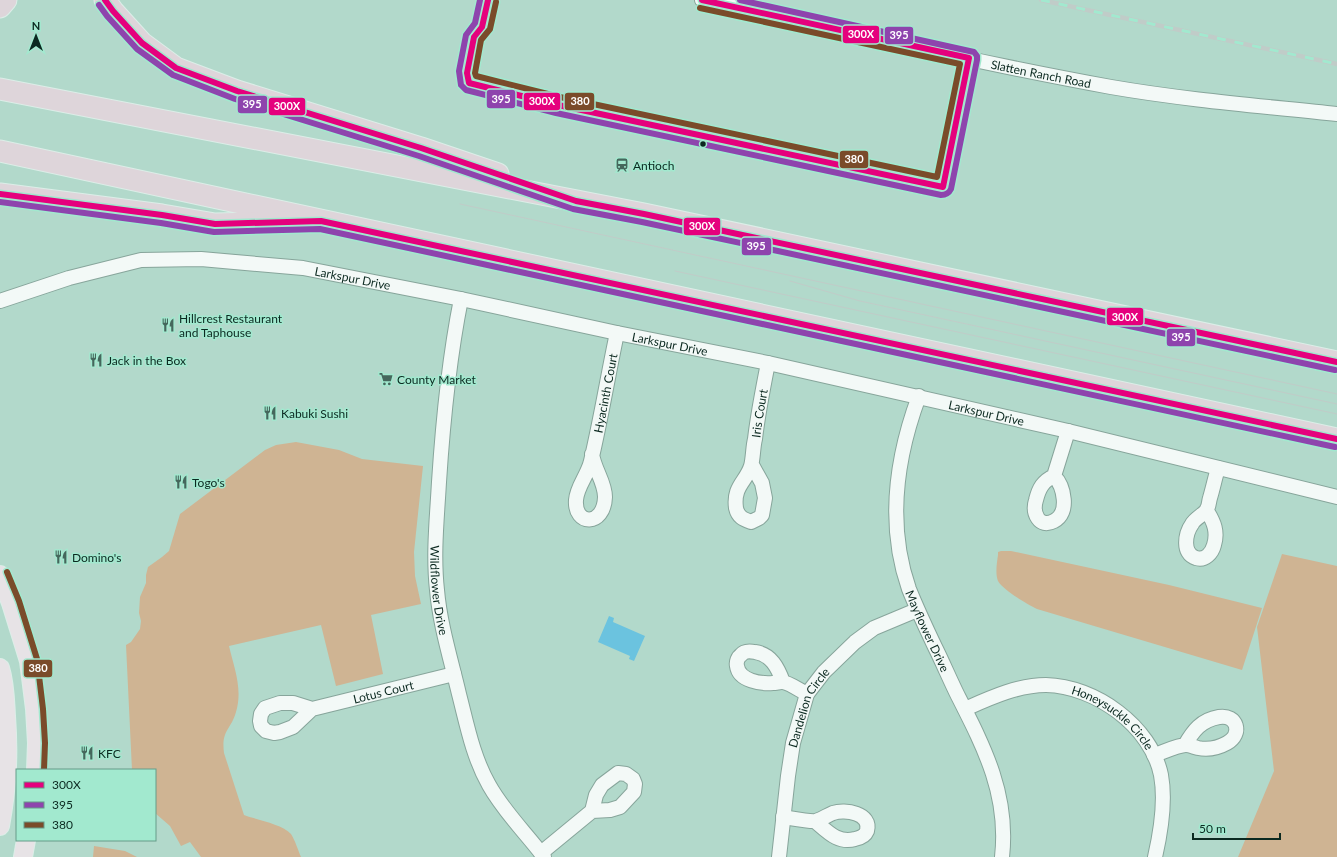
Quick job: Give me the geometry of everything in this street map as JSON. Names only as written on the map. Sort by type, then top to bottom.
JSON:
[{"type":"highway","points":[[0,7],[6,0]]},
{"type":"highway","points":[[105,0],[142,43],[176,68],[237,91],[421,148],[576,201]]},
{"type":"highway","points":[[0,89],[652,216],[1337,362]]},
{"type":"highway","points":[[0,151],[1337,439]]},
{"type":"highway","points":[[0,194],[162,215],[215,224],[321,221]]},
{"type":"main road","points":[[0,575],[11,603],[29,661],[35,709],[37,743],[36,769]]},
{"type":"main road","points":[[0,668],[5,684],[8,745],[7,778],[0,826]]},
{"type":"main road","points":[[23,857],[26,841]]},
{"type":"street","name":"Slatten Ranch Road","points":[[702,0],[990,63],[1112,87],[1157,94],[1337,114]]},
{"type":"street","name":"Larkspur Drive","points":[[0,301],[69,278],[141,260],[201,259],[303,268],[461,299],[919,396],[1337,497]]},
{"type":"street","name":"Wildflower Drive","points":[[461,299],[453,336],[447,386],[440,474],[435,558],[438,602],[472,745],[481,770],[498,799],[543,855]]},
{"type":"street","name":"Hyacinth Court","points":[[592,454],[617,333]]},
{"type":"street","name":"Iris Court","points":[[752,465],[754,441],[768,363]]},
{"type":"street","name":"Mayflower Drive","points":[[919,396],[902,451],[897,486],[897,532],[902,564],[917,610],[981,741],[993,772],[1002,808],[1004,829],[1002,857]]},
{"type":"street","points":[[1054,476],[1068,431]]},
{"type":"street","points":[[1207,511],[1218,468]]},
{"type":"street","name":"Dandelion Circle","points":[[779,857],[783,817],[794,743],[807,694],[824,672],[855,642],[874,628],[917,610]]},
{"type":"street","name":"Lotus Court","points":[[312,709],[454,674]]},
{"type":"street","points":[[783,682],[807,694]]},
{"type":"street","name":"Honeysuckle Circle","points":[[965,709],[1018,689],[1046,685],[1072,688],[1084,692],[1101,700],[1116,710],[1139,732],[1154,755],[1161,775],[1163,810],[1155,857]]},
{"type":"street","points":[[1154,755],[1185,745]]},
{"type":"street","points":[[543,855],[592,811]]},
{"type":"street","points":[[783,817],[816,821]]},
{"type":"shaded area","points":[[296,442],[339,450],[362,459],[423,466],[414,552],[415,576],[421,604],[371,615],[383,674],[336,686],[321,625],[229,646],[237,679],[239,695],[236,712],[225,735],[223,745],[224,753],[244,815],[276,825],[287,831],[291,834],[301,857],[201,857],[190,842],[181,846],[170,826],[156,814],[156,769],[132,769],[126,645],[131,642],[140,629],[140,597],[146,583],[148,567],[169,551],[180,514],[265,450],[276,445]]},
{"type":"shaded area","points":[[1011,551],[1169,585],[1262,608],[1242,670],[1037,609],[1010,592],[998,581],[996,572],[998,552]]},
{"type":"shaded area","points":[[1282,554],[1337,566],[1337,857],[1238,857],[1274,771],[1257,627]]},
{"type":"shaded area","points":[[94,846],[125,851],[137,857],[93,857]]},
{"type":"water","points":[[609,616],[614,618],[613,622],[645,636],[634,661],[629,659],[630,656],[598,642]]},
{"type":"tram line","points":[[460,204],[1337,394]]},
{"type":"tram line","points":[[675,271],[1337,414]]},
{"type":"tram line","points":[[790,281],[860,301],[1337,404]]},
{"type":"railway","points":[[1041,0],[1337,64]]},
{"type":"transit line","name":"300X","points":[[105,0],[142,43],[176,68],[237,91],[421,148],[576,201],[644,214],[1337,362]]},
{"type":"transit line","name":"395","points":[[480,0],[475,23],[466,35],[459,71],[461,85],[466,90],[556,113],[941,195],[949,192],[951,189],[977,60],[977,56],[974,52],[740,0]]},
{"type":"transit line","name":"300X","points":[[488,0],[482,27],[474,37],[467,73],[469,83],[558,105],[943,187],[969,58],[702,0]]},
{"type":"transit line","name":"380","points":[[496,2],[490,29],[481,40],[475,73],[476,76],[560,97],[937,177],[960,64],[700,8]]},
{"type":"transit line","name":"395","points":[[99,5],[137,49],[173,75],[235,99],[419,156],[573,209],[642,222],[1335,370]]},
{"type":"transit line","name":"300X","points":[[0,194],[162,215],[215,224],[321,221],[1337,439]]},
{"type":"transit line","name":"395","points":[[0,202],[161,223],[214,232],[320,229],[1335,447]]},
{"type":"transit line","name":"380","points":[[7,572],[19,601],[37,659],[43,709],[45,743],[44,769]]},
{"type":"place","name":"Antioch","points":[[622,165]]},
{"type":"place","name":"Hillcrest Restaurant and Taphouse","points":[[168,325]]},
{"type":"place","name":"Jack in the Box","points":[[96,360]]},
{"type":"place","name":"County Market","points":[[386,379]]},
{"type":"place","name":"Kabuki Sushi","points":[[270,413]]},
{"type":"place","name":"Togo's","points":[[181,482]]},
{"type":"place","name":"Domino's","points":[[61,557]]},
{"type":"place","name":"KFC","points":[[87,753]]}]
